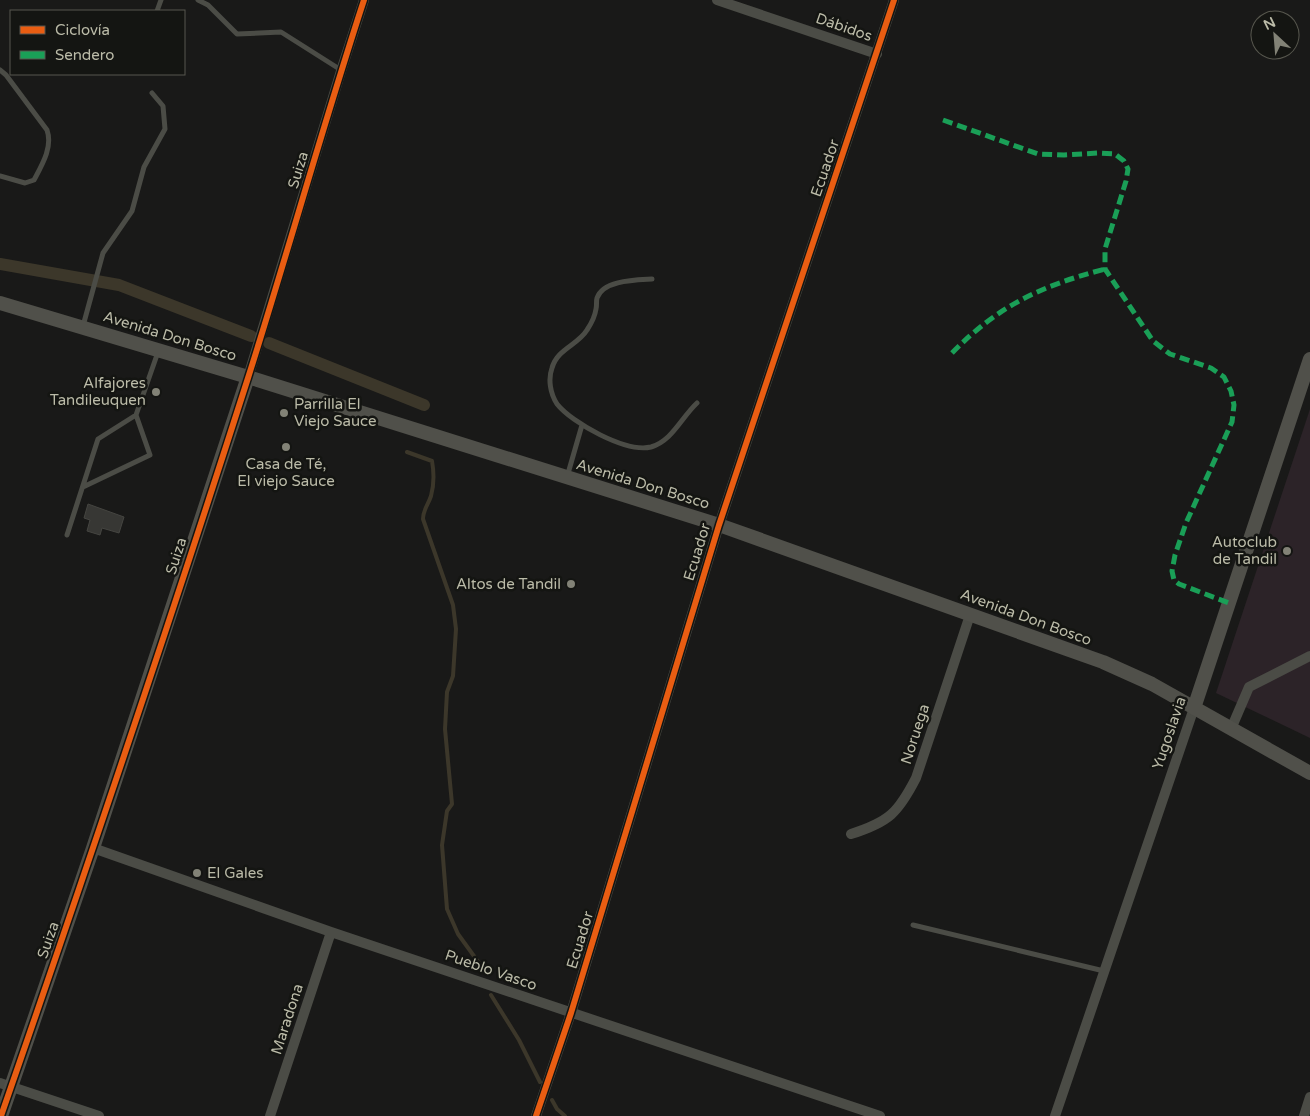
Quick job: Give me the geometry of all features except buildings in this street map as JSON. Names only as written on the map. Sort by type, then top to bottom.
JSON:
[{"type":"main road","name":"Avenida Don Bosco","points":[[0,303],[158,349],[718,525],[1103,662],[1152,684],[1310,773]]},
{"type":"main road","name":"Yugoslavia","points":[[1194,708],[1310,358]]},
{"type":"main road","name":"Suiza","points":[[1,1116],[6,1084],[93,848],[248,377]]},
{"type":"street","name":"Suiza","points":[[248,377],[364,0]]},
{"type":"street","name":"Dábidos","points":[[717,0],[877,54]]},
{"type":"street","name":"Ecuador","points":[[536,1116],[571,1013],[718,525],[894,0]]},
{"type":"street","name":"Noruega","points":[[851,834],[876,826],[896,812],[906,798],[916,778],[970,615]]},
{"type":"street","points":[[1231,729],[1250,687],[1310,656]]},
{"type":"street","name":"Yugoslavia","points":[[1055,1116],[1194,708]]},
{"type":"street","name":"Pueblo Vasco","points":[[93,848],[331,932],[880,1116]]},
{"type":"street","name":"Maradona","points":[[270,1116],[331,932]]},
{"type":"street","points":[[6,1084],[99,1116]]},
{"type":"street","points":[[1304,1116],[1310,1097]]},
{"type":"lane","points":[[198,0],[208,5],[237,34],[281,32],[341,71]]},
{"type":"lane","points":[[0,70],[6,75],[42,122],[50,138],[45,158],[34,180],[25,183],[0,176]]},
{"type":"lane","points":[[83,326],[103,253],[132,211],[144,167],[165,129],[163,106],[152,93]]},
{"type":"lane","points":[[652,280],[615,283],[604,289],[597,297],[596,310],[590,325],[582,337],[559,353],[552,366],[550,384],[557,403],[574,421],[622,443],[638,448],[650,447],[663,442],[697,403]]},
{"type":"lane","points":[[83,487],[150,455],[136,415],[158,349]]},
{"type":"lane","points":[[67,535],[98,440],[136,415]]},
{"type":"lane","points":[[566,477],[582,425]]},
{"type":"lane","points":[[913,926],[1104,971]]},
{"type":"shaded area","name":"Autoclub de Tandil","points":[[1310,409],[1310,738],[1216,693]]},
{"type":"waterway","points":[[0,264],[119,285],[251,336]]},
{"type":"waterway","points":[[269,343],[424,405]]},
{"type":"waterway","points":[[407,452],[432,461],[433,487],[423,519],[453,605],[456,629],[453,676],[447,692],[445,729],[452,804],[447,811],[442,845],[447,909],[458,934],[479,963]]},
{"type":"waterway","points":[[491,995],[519,1040],[540,1082]]},
{"type":"waterway","points":[[552,1100],[557,1109],[565,1116]]},
{"type":"marked path","points":[[943,120],[1038,154],[1115,154],[1124,161],[1128,169],[1126,181],[1105,249],[1105,269],[1153,341],[1170,354],[1211,368],[1224,377],[1231,391],[1234,405],[1232,422],[1186,523],[1175,555],[1172,571],[1174,580],[1179,584],[1229,603]]},
{"type":"marked path","points":[[952,353],[987,322],[1022,299],[1041,290],[1105,269]]},
{"type":"cycle path","points":[[1,1116],[127,748],[218,471],[263,331],[364,0]]},
{"type":"cycle path","points":[[536,1116],[571,1013],[719,525],[894,0]]},
{"type":"place","name":"Alfajores Tandileuquen","points":[[156,392]]},
{"type":"place","name":"Parrilla El Viejo Sauce","points":[[284,413]]},
{"type":"place","name":"Casa de Té, El viejo Sauce","points":[[286,447]]},
{"type":"place","name":"Autoclub de Tandil","points":[[1287,551]]},
{"type":"place","name":"Altos de Tandil","points":[[571,584]]},
{"type":"place","name":"El Gales","points":[[197,873]]}]
